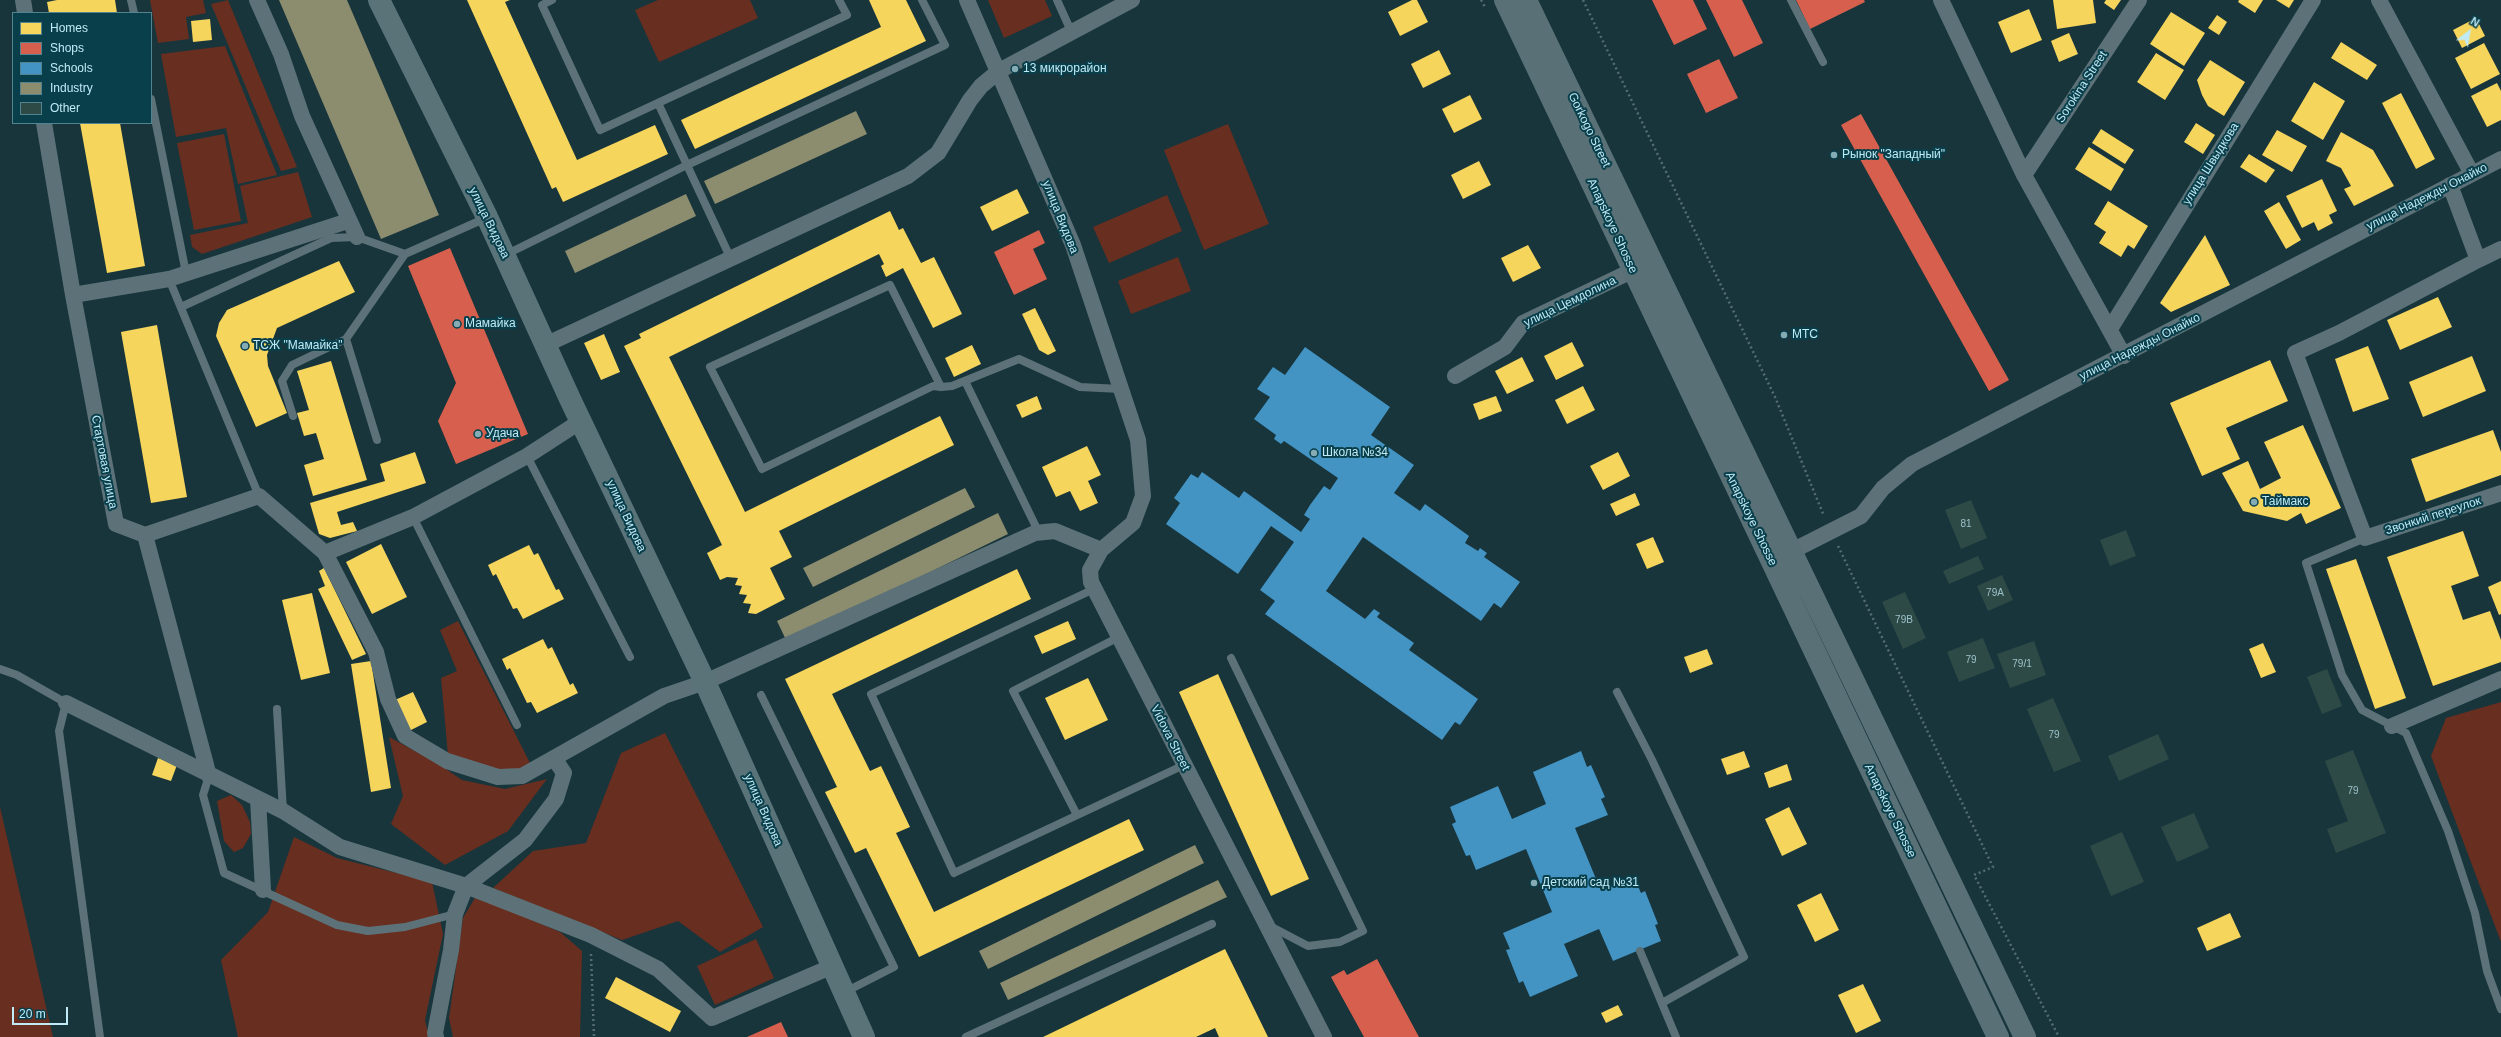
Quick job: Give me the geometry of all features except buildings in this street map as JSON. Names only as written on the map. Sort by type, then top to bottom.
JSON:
[{"type":"highway","name":"Anapskoye Shosse","points":[[1505,0],[1998,1037]]},
{"type":"highway","name":"Gorkogo Street","points":[[1526,0],[1652,261]]},
{"type":"highway","name":"Anapskoye Shosse","points":[[1652,261],[2025,1037]]},
{"type":"street","points":[[23,0],[25,12]]},
{"type":"street","points":[[257,0],[281,54],[302,116],[348,221],[357,237]]},
{"type":"street","name":"улица Видова","points":[[379,0],[486,217],[705,682],[864,1037]]},
{"type":"street","name":"улица Видова","points":[[967,0],[1073,245],[1121,389]]},
{"type":"street","points":[[545,345],[730,257],[908,176],[926,165],[938,154],[970,100],[981,86],[999,71],[1071,31],[1132,0]]},
{"type":"street","points":[[1940,0],[2024,175],[2124,356]]},
{"type":"street","name":"Sorokina Street","points":[[2024,175],[2139,0]]},
{"type":"street","name":"улица Швыдкова","points":[[2110,329],[2313,0]]},
{"type":"street","points":[[2379,0],[2472,174]]},
{"type":"street","name":"Стартовая улица","points":[[44,124],[72,295],[116,524],[145,535]]},
{"type":"street","name":"улица Надежды Онайко","points":[[1792,551],[1831,533],[1862,516],[1883,488],[1912,464],[2124,356],[2501,159]]},
{"type":"street","points":[[2450,185],[2478,260]]},
{"type":"street","points":[[72,295],[169,279],[348,221]]},
{"type":"street","points":[[2365,538],[2295,353],[2339,333],[2501,249]]},
{"type":"street","name":"улица Цемдолина","points":[[1455,376],[1505,347],[1523,323],[1652,261]]},
{"type":"street","name":"Vidova Street","points":[[1121,389],[1138,440],[1143,496],[1133,523],[1101,550],[1090,570],[1090,582],[1264,923],[1324,1037]]},
{"type":"street","points":[[325,553],[413,517],[527,456],[581,421]]},
{"type":"street","name":"Звонкий переулок","points":[[2365,538],[2501,494]]},
{"type":"street","points":[[209,776],[145,535],[259,496],[325,553],[376,652],[388,699],[405,736],[447,761],[498,777],[522,776],[664,696],[705,682],[1039,533],[1055,531],[1101,550]]},
{"type":"street","points":[[2392,726],[2501,679]]},
{"type":"street","points":[[66,703],[209,776],[283,811],[340,846],[466,886],[591,935],[658,969],[712,1018],[833,966]]},
{"type":"street","points":[[436,1037],[435,1033],[451,950],[454,914],[466,886],[525,840],[556,799],[564,773],[554,758]]},
{"type":"street","points":[[258,799],[263,890]]},
{"type":"lane","points":[[131,0],[134,12]]},
{"type":"lane","points":[[552,0],[542,5],[600,130],[847,15],[839,0]]},
{"type":"lane","points":[[504,255],[687,165],[945,45],[922,0]]},
{"type":"lane","points":[[1057,0],[1071,31]]},
{"type":"lane","points":[[1791,0],[1823,62]]},
{"type":"lane","points":[[658,103],[730,257]]},
{"type":"lane","points":[[152,104],[186,273]]},
{"type":"lane","points":[[293,416],[282,380],[292,365],[346,339],[405,254],[486,217]]},
{"type":"lane","points":[[182,307],[204,295],[331,238],[357,237],[405,254]]},
{"type":"lane","points":[[169,279],[182,307],[259,496]]},
{"type":"lane","points":[[941,387],[890,285],[710,368],[762,469],[933,386],[941,387],[952,386],[1019,359],[1080,388],[1121,389]]},
{"type":"lane","points":[[346,339],[377,440]]},
{"type":"lane","points":[[965,381],[1039,533]]},
{"type":"lane","points":[[527,456],[630,657]]},
{"type":"lane","points":[[413,517],[517,725]]},
{"type":"lane","points":[[2365,538],[2306,563],[2342,675],[2362,710],[2406,733],[2448,831],[2475,913],[2487,971],[2501,1009]]},
{"type":"lane","points":[[1094,589],[871,694],[954,873],[1184,765]]},
{"type":"lane","points":[[1078,815],[1014,691],[1119,637]]},
{"type":"lane","points":[[1231,658],[1363,931],[1340,942],[1308,946],[1264,923]]},
{"type":"lane","points":[[0,669],[17,675],[66,703],[58,731],[100,1037]]},
{"type":"lane","points":[[1618,692],[1652,760],[1744,957],[1662,1003]]},
{"type":"lane","points":[[761,694],[894,967],[844,992]]},
{"type":"lane","points":[[277,709],[283,811]]},
{"type":"lane","points":[[209,776],[203,795],[224,873],[337,925],[368,931],[405,927],[454,914]]},
{"type":"lane","points":[[966,1037],[1212,924]]},
{"type":"lane","points":[[1640,951],[1676,1037]]},
{"type":"path","points":[[1583,0],[1775,397],[1831,533],[1993,868],[1974,875],[2059,1037]]},
{"type":"path","points":[[591,935],[594,1037]]},
{"type":"shaded area","points":[[150,0],[203,0],[206,13],[186,17],[189,39],[158,43]]},
{"type":"shaded area","points":[[228,0],[297,167],[281,171],[211,4]]},
{"type":"shaded area","points":[[658,0],[750,0],[758,18],[659,62],[635,10]]},
{"type":"shaded area","points":[[988,0],[1045,0],[1052,16],[1004,38]]},
{"type":"shaded area","points":[[225,46],[277,175],[238,184],[226,128],[176,137],[161,54]]},
{"type":"shaded area","points":[[1228,124],[1269,224],[1204,250],[1164,150]]},
{"type":"shaded area","points":[[224,134],[241,221],[194,230],[177,143]]},
{"type":"shaded area","points":[[298,172],[312,217],[202,254],[192,247],[190,235],[248,223],[240,186]]},
{"type":"shaded area","points":[[1167,195],[1182,231],[1109,263],[1093,227]]},
{"type":"shaded area","points":[[1178,257],[1191,291],[1131,314],[1118,281]]},
{"type":"shaded area","points":[[458,621],[530,763],[520,770],[499,770],[448,755],[441,678],[457,671],[440,630]]},
{"type":"shaded area","points":[[2501,702],[2501,942],[2431,756],[2446,718]]},
{"type":"shaded area","points":[[665,733],[763,927],[720,952],[678,921],[622,940],[493,888],[533,851],[586,843],[621,753]]},
{"type":"shaded area","points":[[389,737],[437,763],[462,780],[505,789],[547,779],[508,831],[445,865],[391,824],[403,796]]},
{"type":"shaded area","points":[[231,795],[242,805],[250,822],[251,834],[243,848],[234,852],[224,841],[217,801]]},
{"type":"shaded area","points":[[0,807],[53,1037],[0,1037]]},
{"type":"shaded area","points":[[294,837],[337,858],[432,882],[443,934],[425,1020],[429,1037],[238,1037],[221,960],[268,912]]},
{"type":"shaded area","points":[[476,896],[560,932],[582,951],[580,1037],[453,1037],[449,1018],[463,918]]},
{"type":"shaded area","points":[[756,939],[774,978],[715,1005],[697,966]]},
{"type":"place","name":"13 микрорайон","points":[[1015,69]]},
{"type":"place","name":"Рынок \"Западный\"","points":[[1834,155]]},
{"type":"place","name":"Мамайка","points":[[457,324]]},
{"type":"place","name":"МТС","points":[[1784,335]]},
{"type":"place","name":"ТСЖ \"Мамайка\"","points":[[245,346]]},
{"type":"place","name":"Удача","points":[[478,434]]},
{"type":"place","name":"Школа №34","points":[[1314,453]]},
{"type":"place","name":"Таймакс","points":[[2254,502]]},
{"type":"place","name":"Детский сад №31","points":[[1534,883]]}]
